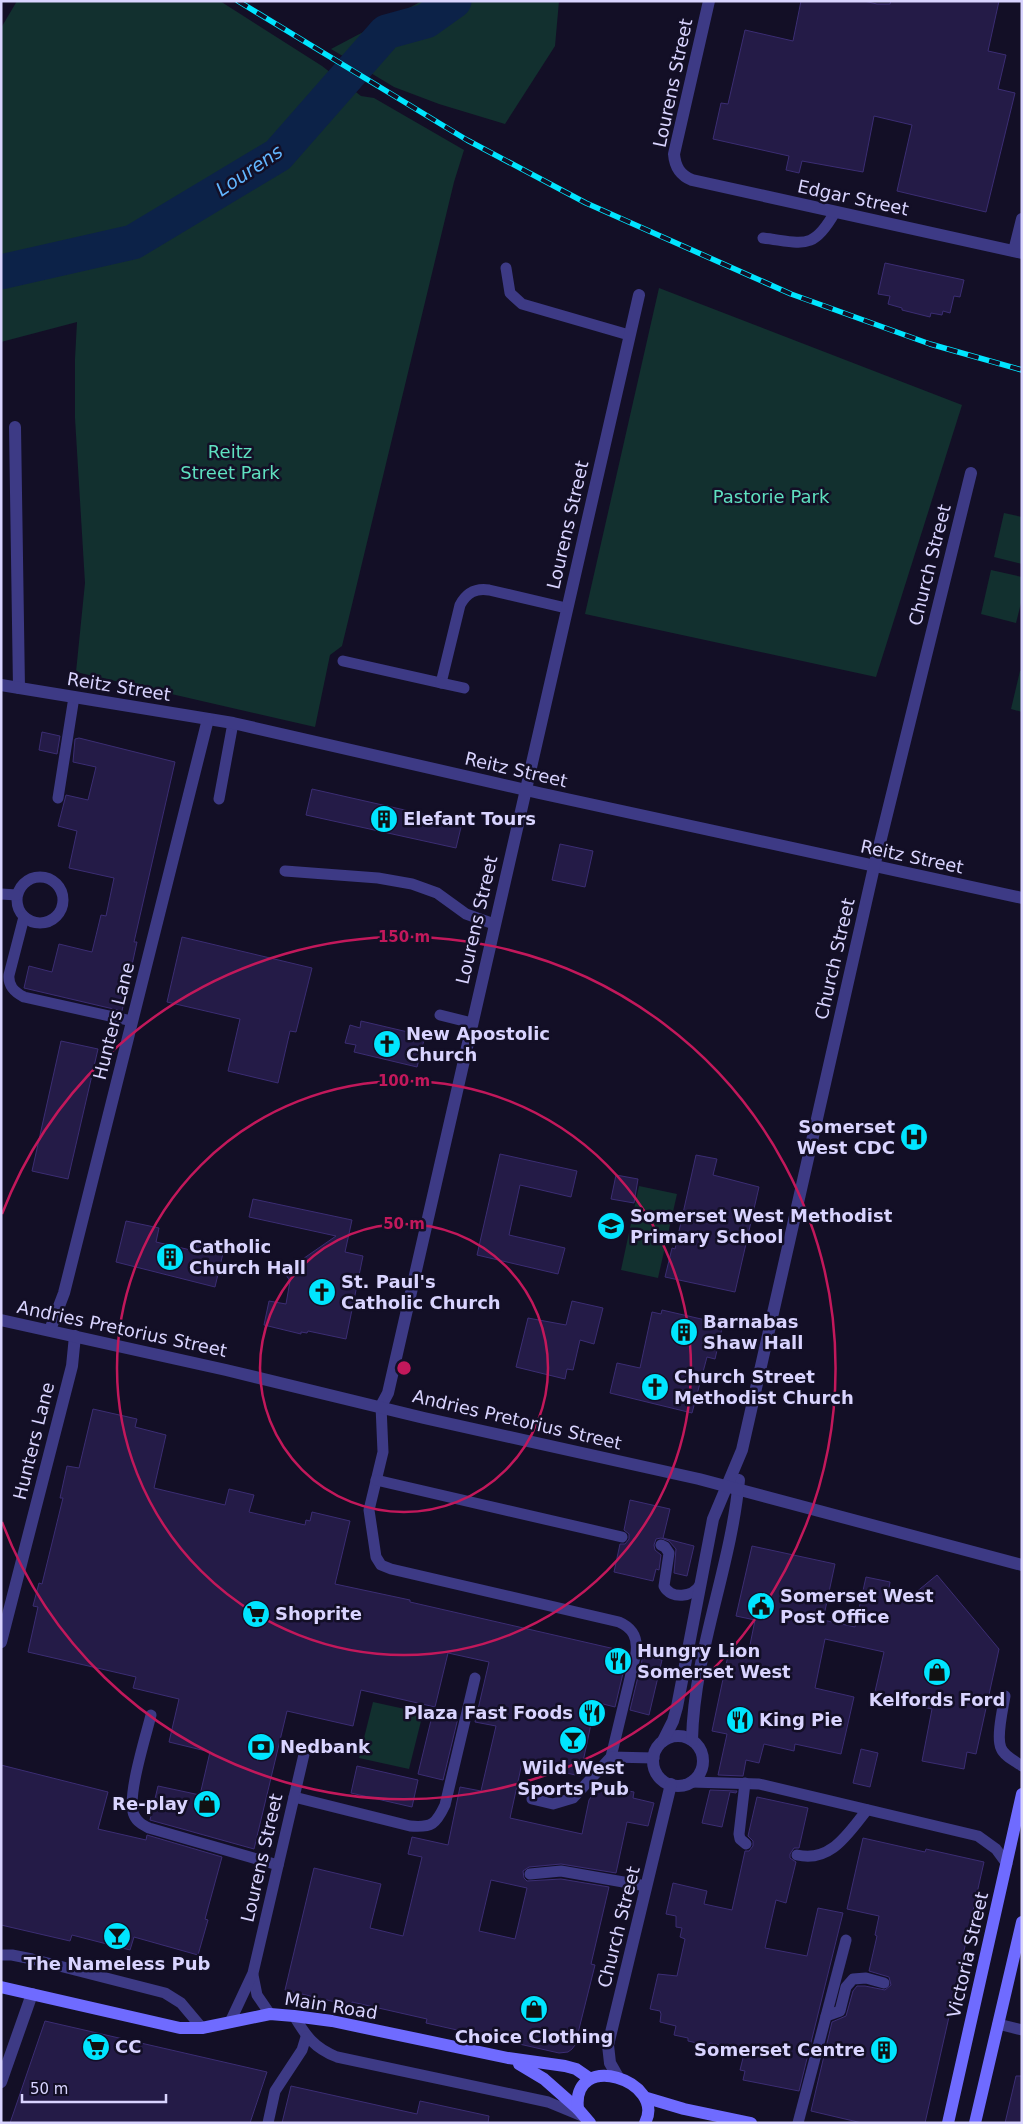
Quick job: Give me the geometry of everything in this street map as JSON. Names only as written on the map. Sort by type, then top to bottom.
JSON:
[{"type":"main road","name":"Victoria Street","points":[[948,2123],[1022,1794]]},
{"type":"main road","points":[[975,2123],[1022,1922]]},
{"type":"main road","name":"Main Road","points":[[1,1987],[180,2028],[202,2028],[270,2014],[332,2021],[508,2058],[565,2066],[576,2069],[590,2078]]},
{"type":"main road","name":"Main Road","points":[[508,2058],[535,2072],[583,2116]]},
{"type":"main road","points":[[583,2116],[580,2092],[590,2078],[601,2075],[618,2077],[639,2090],[647,2098],[650,2108],[645,2123]]},
{"type":"main road","points":[[647,2098],[751,2123]]},
{"type":"street","name":"Lourens Street","points":[[680,172],[674,160],[674,154],[709,1]]},
{"type":"street","name":"Edgar Street","points":[[680,172],[692,180],[1018,252]]},
{"type":"street","points":[[1018,252],[1022,219]]},
{"type":"street","name":"Lourens Street","points":[[382,1406],[388,1393],[639,295]]},
{"type":"street","points":[[15,427],[19,688]]},
{"type":"street","name":"Church Street","points":[[654,1758],[657,1748],[663,1741],[673,1721],[677,1706],[713,1519],[732,1488],[741,1455],[874,867],[971,473]]},
{"type":"street","name":"Reitz Street","points":[[1,685],[233,723],[874,867],[1022,898]]},
{"type":"street","name":"Hunters Lane","points":[[50,1330],[64,1293],[208,719]]},
{"type":"street","name":"Andries Pretorius Street","points":[[1,1320],[382,1406],[424,1418],[732,1488],[1022,1565]]},
{"type":"street","name":"Hunters Lane","points":[[1,1642],[72,1366],[75,1336]]},
{"type":"street","name":"Church Street","points":[[692,1740],[696,1687],[735,1518],[732,1488]]},
{"type":"street","points":[[654,1758],[656,1772],[663,1780],[671,1784],[681,1785],[691,1782],[698,1775],[703,1761],[699,1747],[692,1740],[678,1736],[663,1741]]},
{"type":"street","name":"Church Street","points":[[618,2077],[610,2063],[608,2046],[671,1784]]},
{"type":"street","points":[[1,2082],[32,1994]]},
{"type":"lane","points":[[763,238],[796,242],[816,239],[835,212]]},
{"type":"lane","points":[[506,268],[510,293],[522,304],[629,335]]},
{"type":"lane","points":[[441,683],[460,605],[468,594],[481,589],[489,590],[566,608]]},
{"type":"lane","points":[[343,661],[464,688]]},
{"type":"lane","points":[[58,798],[74,697]]},
{"type":"lane","points":[[219,799],[233,723]]},
{"type":"lane","points":[[285,871],[378,878],[412,884],[437,893],[466,914],[494,924]]},
{"type":"lane","points":[[33,878],[49,879],[61,890],[62,906],[54,919],[47,923],[38,924],[24,917],[19,911],[17,895],[26,882],[33,878]]},
{"type":"lane","points":[[1,894],[17,895]]},
{"type":"lane","points":[[24,917],[9,975],[9,983],[13,990],[24,997],[132,1020]]},
{"type":"lane","points":[[440,1015],[472,1023]]},
{"type":"lane","points":[[382,1406],[383,1452],[368,1510],[374,1553],[378,1561],[386,1568],[619,1622],[630,1629],[636,1640],[636,1653],[611,1757],[573,1798],[553,1804],[532,1799]]},
{"type":"lane","points":[[376,1480],[622,1537]]},
{"type":"lane","points":[[661,1546],[665,1547],[669,1553],[664,1586],[666,1590],[671,1593],[688,1595],[698,1589],[700,1585]]},
{"type":"lane","points":[[294,1797],[410,1826],[422,1827],[435,1822],[445,1805],[475,1678]]},
{"type":"lane","points":[[1005,1696],[1000,1747],[1010,1758],[1022,1766]]},
{"type":"lane","points":[[151,1715],[132,1796],[135,1817],[140,1823],[149,1828],[278,1865]]},
{"type":"lane","name":"Lourens Street","points":[[230,2022],[253,1973],[305,1750]]},
{"type":"lane","points":[[611,1757],[654,1758]]},
{"type":"lane","points":[[691,1782],[759,1784],[978,1836],[996,1849],[1007,1864]]},
{"type":"lane","points":[[745,1783],[739,1834],[740,1839],[746,1844]]},
{"type":"lane","points":[[797,1855],[812,1857],[827,1852],[840,1842],[867,1810]]},
{"type":"lane","points":[[530,1874],[562,1871],[646,1886]]},
{"type":"lane","points":[[798,2123],[846,1940]]},
{"type":"lane","points":[[1,1955],[32,1959],[165,1992],[181,2003],[202,2028]]},
{"type":"lane","name":"Lourens Street","points":[[253,1973],[256,1995],[270,2014]]},
{"type":"lane","points":[[826,2016],[840,2010],[846,1987],[853,1979],[866,1978],[884,1983]]},
{"type":"lane","points":[[294,2016],[306,2037],[324,2052],[337,2057],[548,2102],[583,2116]]},
{"type":"lane","points":[[998,2024],[1022,2030]]},
{"type":"lane","points":[[268,2123],[275,2091],[302,2050],[306,2037]]},
{"type":"green space","name":"Reitz Street Park","points":[[17,1],[220,1],[322,66],[361,96],[374,98],[464,150],[454,182],[342,646],[330,655],[315,727],[76,672],[85,583],[75,418],[77,322],[1,342],[1,28]]},
{"type":"green space","points":[[422,1],[559,1],[555,46],[505,124],[439,104],[394,87],[331,49]]},
{"type":"green space","name":"Pastorie Park","points":[[659,288],[962,405],[876,677],[585,614]]},
{"type":"green space","points":[[1004,513],[1022,517],[1022,564],[994,557]]},
{"type":"green space","points":[[991,570],[1022,577],[1022,599],[1016,623],[981,614]]},
{"type":"green space","points":[[1020,671],[1022,671],[1022,712],[1011,709]]},
{"type":"green space","points":[[639,1186],[677,1194],[658,1278],[621,1270]]},
{"type":"green space","points":[[373,1702],[423,1713],[409,1769],[359,1758]]},
{"type":"building","points":[[801,1],[864,1],[890,4],[891,1],[999,1],[988,51],[1006,55],[998,89],[1015,93],[986,212],[897,191],[912,125],[874,116],[863,172],[802,161],[799,173],[786,170],[789,156],[713,139],[721,103],[728,104],[745,30],[793,41]]},
{"type":"building","points":[[885,263],[964,280],[960,297],[954,296],[950,313],[943,311],[942,315],[931,313],[930,317],[902,310],[902,308],[888,304],[890,296],[878,294]]},
{"type":"building","points":[[42,732],[60,736],[57,754],[39,750]]},
{"type":"building","points":[[79,738],[175,762],[134,942],[137,942],[122,1011],[24,988],[29,966],[52,972],[59,944],[92,952],[101,915],[106,916],[114,878],[69,868],[77,831],[58,826],[66,795],[88,800],[96,767],[73,762],[75,739]]},
{"type":"building","name":"Elefant Tours","points":[[312,789],[462,823],[456,848],[306,815]]},
{"type":"building","points":[[560,844],[593,851],[585,887],[552,880]]},
{"type":"building","points":[[182,937],[312,968],[296,1032],[290,1031],[278,1083],[228,1071],[240,1019],[167,1002]]},
{"type":"building","name":"New Apostolic Church","points":[[361,1021],[425,1036],[417,1067],[354,1052],[356,1045],[345,1043],[350,1025],[360,1028]]},
{"type":"building","points":[[61,1041],[98,1049],[68,1179],[32,1171]]},
{"type":"building","points":[[500,1154],[577,1171],[571,1197],[520,1185],[509,1235],[565,1248],[558,1274],[477,1255]]},
{"type":"building","points":[[696,1155],[717,1159],[713,1175],[759,1187],[735,1292],[665,1277],[672,1248],[675,1249]]},
{"type":"building","points":[[616,1175],[638,1179],[634,1203],[611,1199]]},
{"type":"building","name":"St. Paul's Catholic Church","points":[[253,1199],[352,1220],[345,1252],[363,1256],[346,1339],[308,1331],[307,1333],[301,1332],[301,1334],[264,1325],[269,1301],[286,1304],[290,1281],[284,1272],[336,1236],[249,1217]]},
{"type":"building","name":"Catholic Church Hall","points":[[126,1221],[159,1228],[156,1242],[195,1251],[197,1242],[224,1249],[215,1287],[116,1262]]},
{"type":"building","points":[[572,1301],[603,1308],[594,1344],[580,1340],[573,1370],[567,1369],[565,1379],[516,1367],[528,1318],[566,1325]]},
{"type":"building","points":[[662,1310],[723,1324],[715,1359],[707,1357],[692,1413],[610,1393],[617,1363],[640,1368],[652,1312],[661,1314]]},
{"type":"building","points":[[93,1409],[137,1419],[135,1427],[166,1435],[154,1488],[225,1505],[229,1489],[254,1495],[249,1512],[305,1525],[306,1520],[310,1521],[312,1512],[350,1521],[335,1584],[628,1652],[615,1707],[603,1704],[598,1726],[591,1724],[580,1776],[522,1763],[510,1818],[582,1834],[589,1800],[599,1785],[634,1792],[633,1798],[654,1803],[648,1826],[627,1822],[616,1873],[561,1864],[529,1867],[523,1871],[524,1878],[527,1881],[561,1879],[609,1887],[591,1964],[595,1965],[575,2045],[572,2049],[568,2052],[559,2053],[426,2023],[427,2019],[352,2002],[352,2006],[285,1990],[314,1868],[381,1884],[370,1928],[403,1936],[422,1857],[408,1854],[412,1837],[448,1845],[460,1787],[481,1791],[496,1726],[475,1722],[489,1662],[448,1653],[435,1707],[361,1690],[353,1726],[287,1711],[254,1849],[150,1820],[158,1786],[200,1795],[210,1752],[169,1742],[179,1699],[133,1688],[136,1677],[28,1652],[38,1607],[33,1606],[39,1583],[42,1584],[63,1498],[60,1498],[67,1466],[79,1468]],"holes":[[[491,1880],[527,1888],[515,1939],[479,1931]]]},
{"type":"building","points":[[630,1500],[670,1509],[663,1538],[694,1546],[687,1576],[674,1573],[676,1549],[669,1541],[661,1538],[656,1539],[654,1545],[655,1550],[661,1555],[659,1570],[656,1569],[653,1581],[614,1572],[620,1544],[625,1544],[629,1539],[629,1534],[624,1530]]},
{"type":"building","points":[[752,1546],[835,1564],[823,1620],[855,1627],[866,1577],[890,1582],[888,1594],[909,1598],[937,1575],[999,1649],[976,1754],[967,1752],[964,1769],[922,1761],[932,1709],[874,1696],[884,1652],[825,1639],[815,1688],[854,1697],[841,1754],[795,1744],[794,1751],[764,1744],[759,1763],[746,1760],[743,1776],[718,1775],[727,1734],[712,1731],[730,1646],[749,1650],[755,1620],[736,1616]]},
{"type":"building","points":[[643,1656],[662,1660],[649,1715],[630,1710]]},
{"type":"building","points":[[433,1712],[458,1718],[443,1780],[418,1774]]},
{"type":"building","points":[[861,1749],[878,1753],[870,1787],[853,1783]]},
{"type":"building","points":[[1,1765],[108,1792],[98,1829],[146,1840],[147,1835],[222,1857],[205,1919],[208,1920],[198,1955],[134,1937],[130,1950],[72,1935],[70,1941],[1,1925]]},
{"type":"building","points":[[357,1766],[418,1780],[412,1807],[351,1793]]},
{"type":"building","points":[[710,1790],[737,1791],[736,1793],[730,1792],[722,1827],[702,1823]]},
{"type":"building","points":[[757,1797],[808,1808],[799,1848],[794,1848],[790,1854],[790,1858],[796,1862],[786,1903],[776,1900],[765,1948],[807,1956],[818,1908],[843,1913],[799,2091],[743,2080],[745,2071],[740,2070],[745,2050],[710,2043],[710,2046],[688,2041],[688,2038],[674,2035],[676,2026],[660,2022],[660,2011],[650,2009],[658,1974],[677,1976],[685,1939],[680,1937],[682,1928],[676,1927],[676,1916],[666,1914],[673,1883],[707,1891],[704,1904],[732,1910],[745,1851],[749,1851],[753,1846],[753,1841],[748,1836]]},
{"type":"building","points":[[863,1838],[925,1852],[926,1849],[984,1862],[925,2123],[862,2123],[811,2111],[832,2022],[846,2016],[853,1991],[857,1986],[885,1990],[891,1985],[889,1977],[869,1971],[877,1936],[875,1935],[879,1916],[847,1909]]},
{"type":"building","name":"CC","points":[[45,2021],[267,2072],[250,2123],[10,2123]]},
{"type":"building","points":[[1016,2076],[1022,2076],[1022,2123],[1005,2123]]},
{"type":"building","points":[[291,2086],[417,2114],[420,2101],[489,2116],[488,2123],[282,2123]]},
{"type":"waterway","name":"Lourens","points":[[1,272],[133,242],[278,155],[386,32],[426,21],[454,1]]},
{"type":"railway","points":[[238,1],[467,140],[586,203],[791,294],[930,344],[1022,370]]},
{"type":"place","name":"Elefant Tours","points":[[384,819]]},
{"type":"place","name":"New Apostolic Church","points":[[387,1044]]},
{"type":"place","name":"Somerset West CDC","points":[[914,1137]]},
{"type":"place","name":"Somerset West Methodist Primary School","points":[[611,1226]]},
{"type":"place","name":"Catholic Church Hall","points":[[170,1257]]},
{"type":"place","name":"St. Paul's Catholic Church","points":[[322,1292]]},
{"type":"place","name":"Barnabas Shaw Hall","points":[[684,1332]]},
{"type":"place","name":"Church Street Methodist Church","points":[[655,1387]]},
{"type":"place","name":"Somerset West Post Office","points":[[761,1606]]},
{"type":"place","name":"Shoprite","points":[[256,1614]]},
{"type":"place","name":"Hungry Lion Somerset West","points":[[618,1661]]},
{"type":"place","name":"Kelfords Ford","points":[[937,1672]]},
{"type":"place","name":"Plaza Fast Foods","points":[[592,1713]]},
{"type":"place","name":"King Pie","points":[[740,1720]]},
{"type":"place","name":"Wild West Sports Pub","points":[[573,1740]]},
{"type":"place","name":"Nedbank","points":[[261,1747]]},
{"type":"place","name":"Re-play","points":[[207,1804]]},
{"type":"place","name":"The Nameless Pub","points":[[117,1936]]},
{"type":"place","name":"Choice Clothing","points":[[534,2009]]},
{"type":"place","name":"CC","points":[[96,2047]]},
{"type":"place","name":"Somerset Centre","points":[[884,2050]]}]
